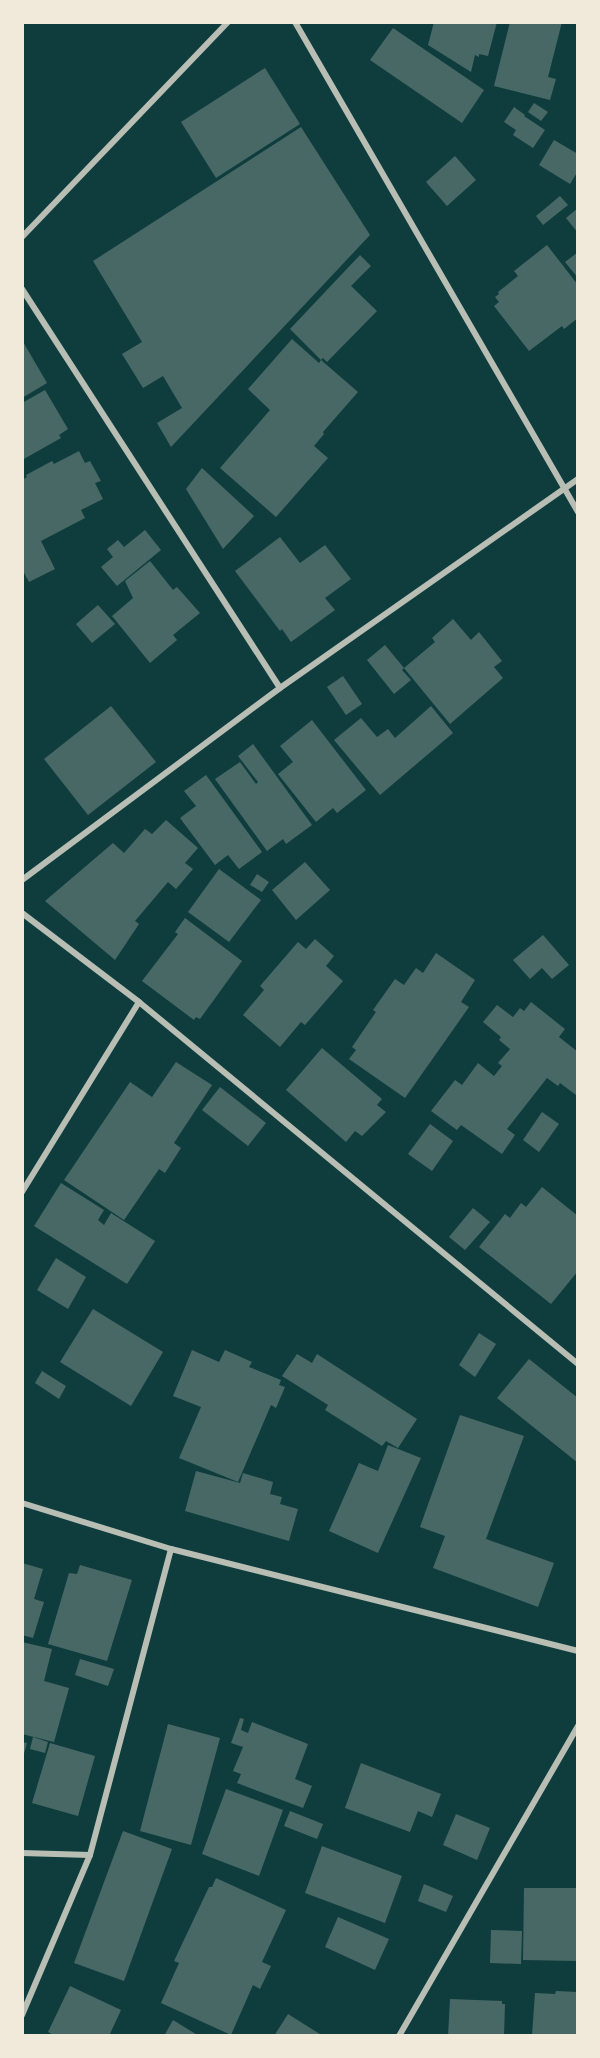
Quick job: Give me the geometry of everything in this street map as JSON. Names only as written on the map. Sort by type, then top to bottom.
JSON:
[{"type":"street","points":[[22,237],[228,22]]},
{"type":"street","points":[[295,22],[578,512]]},
{"type":"street","points":[[22,289],[280,688]]},
{"type":"street","points":[[22,880],[280,688],[578,479]]},
{"type":"street","points":[[22,913],[139,1002],[578,1364]]},
{"type":"street","points":[[22,1192],[139,1002]]},
{"type":"street","points":[[22,1503],[171,1549],[578,1651]]},
{"type":"street","points":[[22,2015],[90,1855],[171,1549]]},
{"type":"street","points":[[399,2036],[578,1726]]},
{"type":"street","points":[[22,1853],[90,1855]]},
{"type":"building","points":[[434,22],[497,22],[488,56],[475,55],[471,72],[428,45]]},
{"type":"building","points":[[510,22],[562,22],[548,77],[556,79],[550,100],[494,86]]},
{"type":"building","points":[[393,28],[484,90],[462,123],[370,60]]},
{"type":"building","points":[[265,68],[300,124],[216,178],[181,122]]},
{"type":"building","points":[[534,103],[548,112],[541,121],[528,112]]},
{"type":"building","points":[[514,107],[545,130],[533,148],[513,135],[516,130],[504,122]]},
{"type":"building","points":[[301,127],[370,235],[171,447],[157,423],[182,408],[163,376],[143,388],[122,354],[142,342],[93,261]]},
{"type":"building","points":[[554,140],[578,154],[578,171],[570,184],[539,165]]},
{"type":"building","points":[[455,156],[476,180],[447,206],[426,182]]},
{"type":"building","points":[[560,196],[568,205],[543,225],[536,216]]},
{"type":"building","points":[[578,208],[578,233],[566,218]]},
{"type":"building","points":[[547,245],[578,285],[578,318],[564,329],[562,326],[529,351],[494,306],[499,302],[495,297],[518,276],[514,271]]},
{"type":"building","points":[[578,252],[578,278],[565,262]]},
{"type":"building","points":[[360,255],[371,266],[351,286],[377,311],[327,362],[323,358],[321,360],[290,329]]},
{"type":"building","points":[[292,339],[319,363],[321,360],[358,392],[323,432],[324,434],[314,446],[328,458],[276,517],[220,468],[270,410],[248,389]]},
{"type":"building","points":[[22,340],[47,383],[22,398]]},
{"type":"building","points":[[45,390],[68,429],[59,435],[61,438],[22,460],[22,403]]},
{"type":"building","points":[[79,451],[85,463],[90,461],[101,481],[95,483],[103,499],[81,510],[85,518],[41,541],[55,569],[29,582],[22,569],[22,480],[27,477],[26,475],[52,461],[54,464]]},
{"type":"building","points":[[202,468],[254,516],[223,549],[186,489]]},
{"type":"building","points":[[145,530],[161,550],[117,586],[101,567],[113,557],[107,549],[118,540],[124,547]]},
{"type":"building","points":[[280,537],[300,563],[325,545],[351,579],[325,598],[335,610],[291,642],[282,629],[280,631],[235,571]]},
{"type":"building","points":[[150,561],[173,590],[177,587],[200,613],[173,635],[177,640],[150,663],[112,616],[133,598],[125,581]]},
{"type":"building","points":[[98,605],[115,624],[92,643],[76,624]]},
{"type":"building","points":[[453,619],[471,640],[479,632],[502,661],[494,667],[503,678],[450,724],[404,668],[435,642],[432,638]]},
{"type":"building","points":[[385,645],[411,680],[394,694],[367,660]]},
{"type":"building","points":[[343,676],[362,704],[346,715],[327,687]]},
{"type":"building","points":[[111,706],[156,762],[88,815],[44,759]]},
{"type":"building","points":[[431,706],[453,733],[380,795],[334,740],[361,718],[377,737],[388,729],[395,738]]},
{"type":"building","points":[[312,720],[366,790],[337,813],[333,808],[316,822],[278,774],[293,762],[280,746]]},
{"type":"building","points":[[253,744],[312,825],[286,844],[283,839],[267,851],[215,779],[240,762],[256,784],[258,782],[238,756]]},
{"type":"building","points":[[206,775],[262,852],[239,869],[228,855],[215,865],[180,818],[196,806],[184,791]]},
{"type":"building","points":[[166,820],[198,848],[185,863],[193,869],[176,889],[168,882],[135,921],[139,924],[115,960],[45,901],[113,843],[124,853],[145,829],[152,834]]},
{"type":"building","points":[[305,862],[330,890],[296,920],[272,890]]},
{"type":"building","points":[[219,869],[261,900],[229,942],[188,912]]},
{"type":"building","points":[[257,874],[269,882],[262,892],[250,885]]},
{"type":"building","points":[[185,918],[242,961],[200,1019],[196,1017],[194,1020],[142,981],[178,934],[175,932]]},
{"type":"building","points":[[543,935],[569,965],[552,979],[542,968],[530,979],[513,960]]},
{"type":"building","points":[[315,939],[334,956],[326,966],[343,981],[305,1025],[301,1022],[280,1047],[243,1015],[264,990],[260,986],[298,942],[306,949]]},
{"type":"building","points":[[436,953],[475,980],[461,1002],[469,1007],[405,1098],[349,1059],[356,1050],[352,1047],[376,1012],[373,1010],[395,979],[404,985],[416,968],[423,973]]},
{"type":"building","points":[[531,1002],[565,1029],[559,1037],[578,1052],[578,1093],[576,1095],[560,1083],[558,1086],[547,1078],[507,1129],[515,1135],[502,1154],[461,1125],[457,1130],[431,1111],[455,1080],[462,1085],[478,1063],[494,1076],[502,1066],[498,1063],[510,1049],[499,1040],[501,1037],[483,1022],[497,1005],[513,1017],[520,1008],[524,1011]]},
{"type":"building","points":[[322,1048],[382,1099],[377,1105],[386,1112],[362,1136],[355,1131],[346,1142],[286,1090]]},
{"type":"building","points":[[176,1062],[212,1085],[174,1143],[181,1148],[165,1173],[159,1169],[124,1220],[64,1180],[130,1082],[152,1097]]},
{"type":"building","points":[[220,1087],[266,1123],[248,1146],[202,1110]]},
{"type":"building","points":[[542,1112],[559,1124],[539,1152],[523,1140]]},
{"type":"building","points":[[430,1124],[453,1141],[432,1171],[408,1154]]},
{"type":"building","points":[[61,1183],[104,1210],[98,1220],[104,1225],[111,1213],[155,1241],[127,1284],[34,1226]]},
{"type":"building","points":[[542,1187],[578,1216],[578,1271],[551,1304],[479,1247],[505,1214],[510,1218],[521,1203],[526,1207]]},
{"type":"building","points":[[473,1208],[490,1222],[465,1250],[449,1237]]},
{"type":"building","points":[[56,1258],[86,1277],[68,1309],[37,1290]]},
{"type":"building","points":[[93,1309],[163,1352],[131,1406],[60,1362]]},
{"type":"building","points":[[479,1333],[496,1344],[475,1377],[459,1365]]},
{"type":"building","points":[[192,1350],[219,1362],[225,1350],[252,1362],[249,1367],[281,1380],[279,1385],[285,1387],[276,1408],[271,1405],[238,1482],[179,1458],[201,1407],[173,1396]]},
{"type":"building","points":[[297,1354],[312,1363],[317,1354],[417,1419],[398,1448],[386,1441],[382,1446],[325,1410],[328,1405],[282,1376]]},
{"type":"building","points":[[529,1359],[578,1398],[578,1463],[497,1398]]},
{"type":"building","points":[[42,1371],[66,1386],[59,1399],[35,1383]]},
{"type":"building","points":[[460,1415],[524,1436],[486,1539],[554,1563],[538,1607],[433,1568],[445,1536],[420,1527]]},
{"type":"building","points":[[388,1445],[421,1458],[378,1553],[329,1531],[359,1463],[378,1471]]},
{"type":"building","points":[[196,1471],[240,1483],[243,1473],[273,1482],[270,1494],[282,1497],[280,1504],[298,1509],[289,1541],[185,1511]]},
{"type":"building","points":[[22,1563],[43,1569],[34,1599],[44,1602],[33,1638],[22,1635]]},
{"type":"building","points":[[80,1565],[132,1580],[107,1661],[48,1644],[69,1573],[77,1574]]},
{"type":"building","points":[[22,1642],[52,1649],[44,1681],[69,1688],[54,1742],[22,1734]]},
{"type":"building","points":[[80,1659],[114,1669],[108,1686],[75,1675]]},
{"type":"building","points":[[240,1718],[244,1719],[241,1730],[248,1733],[252,1722],[308,1744],[295,1779],[312,1786],[303,1808],[237,1783],[241,1774],[233,1771],[243,1747],[231,1743]]},
{"type":"building","points":[[168,1724],[220,1738],[191,1845],[140,1831]]},
{"type":"building","points":[[33,1737],[48,1742],[45,1753],[30,1749]]},
{"type":"building","points":[[22,1742],[27,1743],[23,1757],[22,1757]]},
{"type":"building","points":[[50,1743],[95,1756],[78,1816],[32,1803]]},
{"type":"building","points":[[361,1763],[441,1794],[432,1817],[418,1811],[410,1832],[345,1808]]},
{"type":"building","points":[[226,1789],[283,1810],[259,1876],[202,1854]]},
{"type":"building","points":[[290,1811],[323,1824],[317,1839],[284,1826]]},
{"type":"building","points":[[456,1814],[490,1828],[477,1860],[443,1845]]},
{"type":"building","points":[[123,1831],[172,1849],[124,1981],[74,1963]]},
{"type":"building","points":[[322,1846],[402,1876],[385,1923],[305,1893]]},
{"type":"building","points":[[216,1878],[286,1910],[262,1962],[271,1966],[260,1989],[253,1985],[231,2035],[161,2003],[179,1963],[174,1961],[209,1887],[212,1887]]},
{"type":"building","points":[[424,1884],[453,1896],[446,1912],[418,1901]]},
{"type":"building","points":[[524,1888],[578,1888],[578,1961],[523,1960]]},
{"type":"building","points":[[338,1917],[389,1939],[375,1970],[325,1947]]},
{"type":"building","points":[[491,1930],[522,1931],[521,1964],[490,1963]]},
{"type":"building","points":[[70,1986],[121,2010],[109,2036],[55,2036],[48,2032]]},
{"type":"building","points":[[556,1991],[578,1992],[578,2036],[532,2036],[535,1993],[555,1994]]},
{"type":"building","points":[[450,1999],[502,2001],[502,2004],[505,2004],[504,2036],[448,2036]]},
{"type":"building","points":[[288,2014],[323,2036],[274,2036]]},
{"type":"building","points":[[173,2020],[199,2036],[164,2036]]}]
